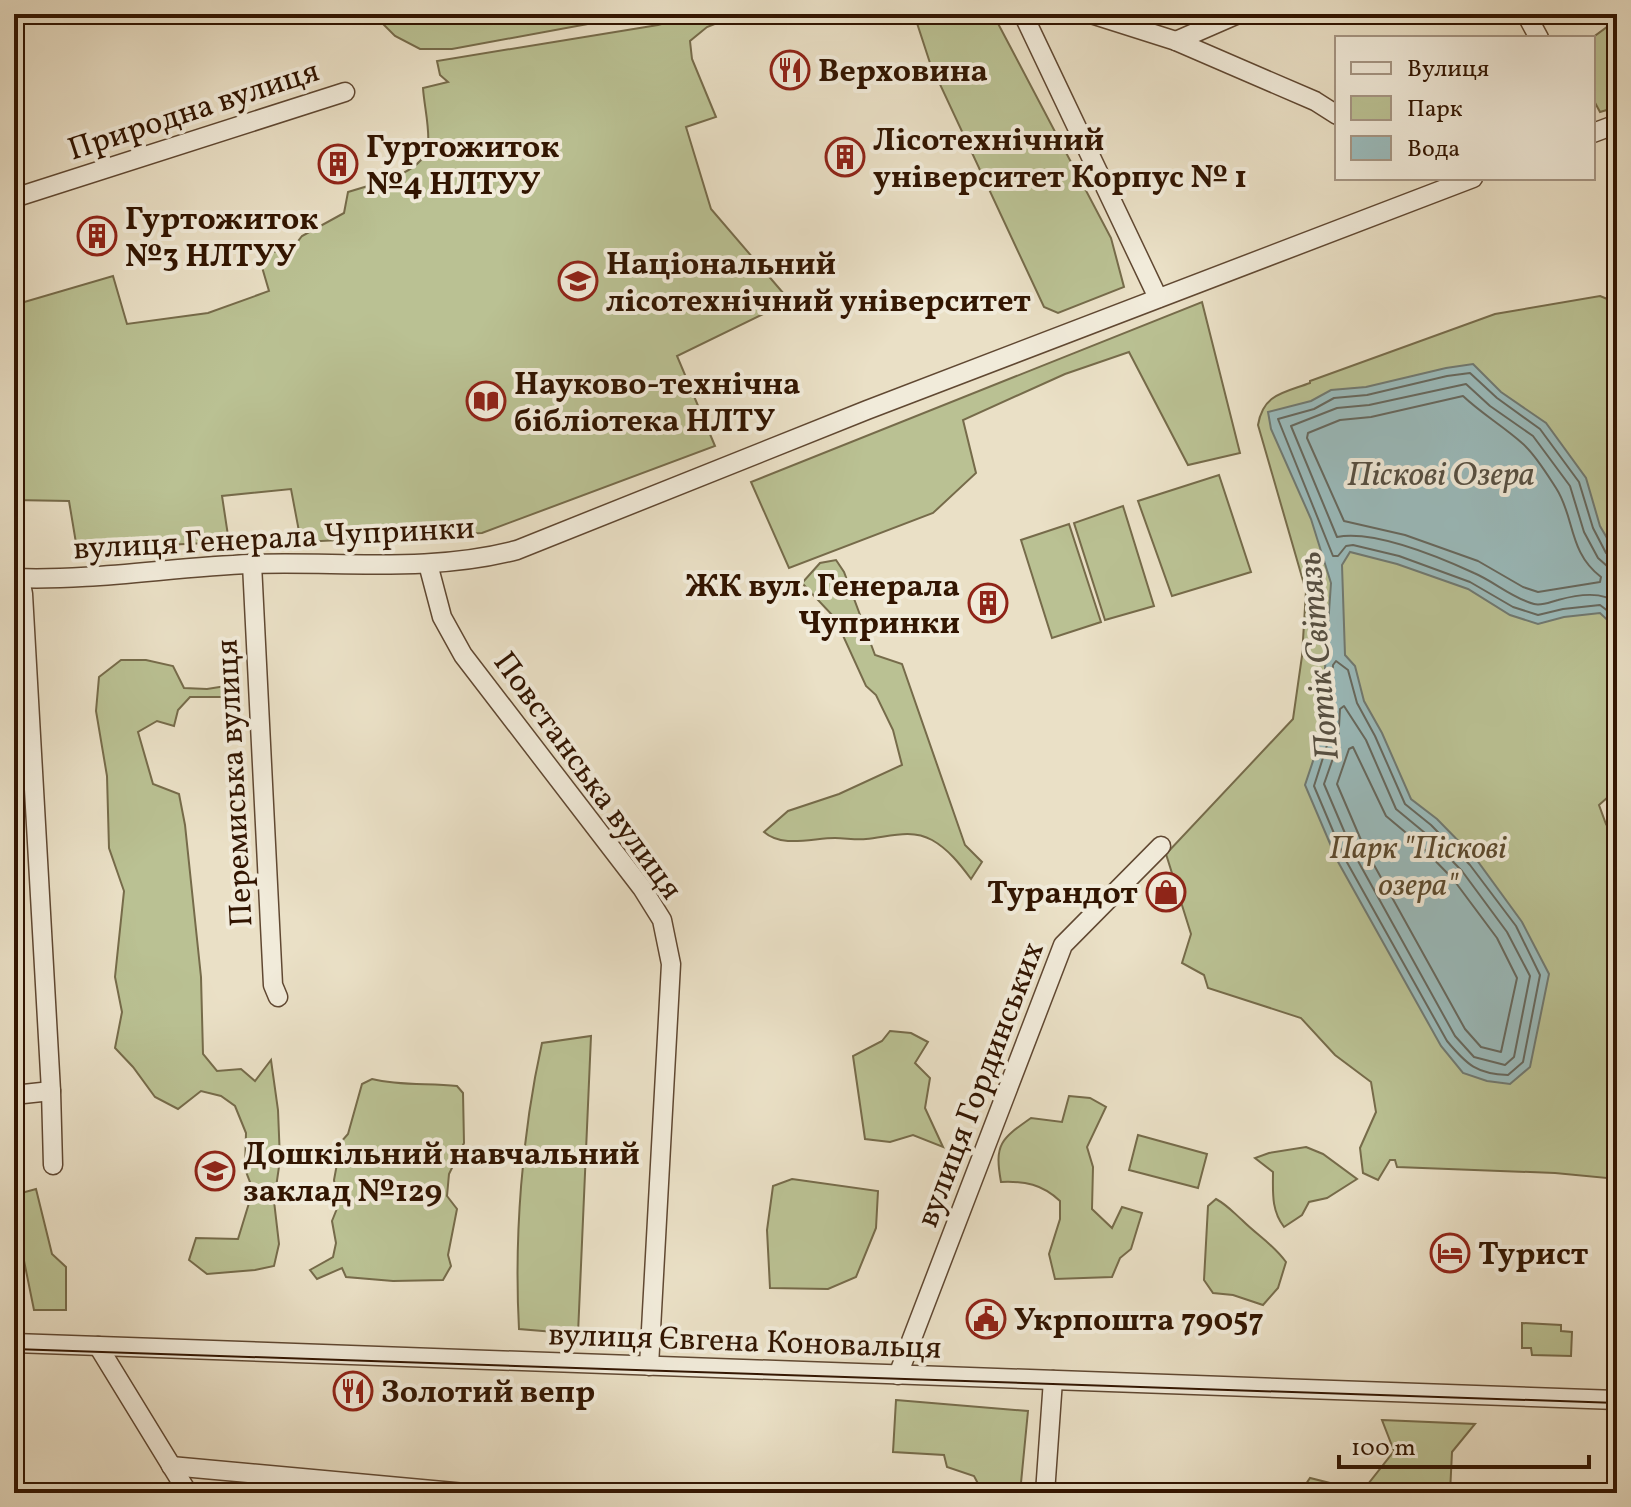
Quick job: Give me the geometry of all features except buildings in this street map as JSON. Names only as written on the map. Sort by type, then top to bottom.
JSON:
[{"type":"street","points":[[1023,14],[1158,298]]},
{"type":"street","points":[[1091,14],[1176,41],[1315,101],[1335,114]]},
{"type":"street","points":[[1176,41],[1238,14]]},
{"type":"street","points":[[1526,14],[1538,36]]},
{"type":"street","name":"Природна вулиця","points":[[14,198],[345,92]]},
{"type":"street","points":[[1595,131],[1617,124]]},
{"type":"street","name":"вулиця Генерала Чупринки","points":[[16,577],[252,564],[428,564],[486,558],[517,550],[867,410],[1468,180]]},
{"type":"street","name":"Перемиська вулиця","points":[[252,564],[273,985],[278,997]]},
{"type":"street","name":"Повстанська вулиця","points":[[428,564],[442,617],[463,655],[633,877],[662,920],[671,964],[649,1366]]},
{"type":"street","points":[[16,577],[23,594],[53,1165]]},
{"type":"street","name":"вулиця Гординських","points":[[898,1375],[1063,945],[1161,846]]},
{"type":"street","points":[[14,1095],[51,1091]]},
{"type":"street","name":"вулиця Євгена Коновальця","points":[[14,1343],[1617,1400]]},
{"type":"street","points":[[98,1346],[188,1493]]},
{"type":"street","points":[[1045,1493],[1053,1380]]},
{"type":"street","points":[[171,1466],[465,1493]]},
{"type":"green space","points":[[373,14],[642,14],[452,49],[420,49],[395,36]]},
{"type":"green space","points":[[699,14],[740,14],[707,27],[690,41],[692,59],[716,117],[686,127],[711,209],[790,301],[677,356],[715,446],[482,533],[301,542],[291,489],[222,496],[229,542],[77,549],[69,501],[14,500],[14,305],[113,276],[127,324],[208,313],[269,291],[259,257],[295,245],[302,236],[344,213],[348,192],[395,177],[424,156],[428,146],[428,124],[423,88],[448,82],[440,75],[437,61],[658,25]]},
{"type":"green space","points":[[929,14],[993,14],[1111,238],[1124,287],[1058,313],[1044,307],[930,63],[916,20]]},
{"type":"green space","points":[[1607,27],[1617,59],[1617,107],[1600,112],[1595,103],[1595,36]]},
{"type":"green space","name":"Парк \"Піскові озера\"","points":[[1600,296],[1617,303],[1617,789],[1599,805],[1617,842],[1617,1179],[1555,1173],[1397,1167],[1395,1160],[1390,1160],[1378,1180],[1363,1173],[1360,1148],[1376,1112],[1371,1082],[1335,1055],[1301,1018],[1208,988],[1204,975],[1182,963],[1191,934],[1166,854],[1293,719],[1302,656],[1306,591],[1258,425],[1264,407],[1270,401],[1310,381],[1495,314]]},
{"type":"green space","points":[[1202,302],[1240,453],[1188,465],[1129,352],[1065,374],[963,420],[976,473],[933,513],[789,568],[751,482]]},
{"type":"green space","points":[[1219,475],[1251,572],[1172,596],[1138,501]]},
{"type":"green space","points":[[1123,506],[1154,606],[1105,620],[1074,523]]},
{"type":"green space","points":[[1069,524],[1101,622],[1052,638],[1021,540]]},
{"type":"green space","points":[[836,560],[844,572],[875,655],[902,664],[965,845],[982,862],[971,879],[943,848],[916,834],[789,841],[764,832],[788,811],[839,794],[902,765],[893,730],[876,695],[866,686],[835,618],[802,583],[820,563]]},
{"type":"green space","points":[[121,660],[146,660],[173,666],[184,688],[207,689],[232,685],[242,693],[240,704],[221,697],[190,697],[178,710],[174,726],[157,721],[138,732],[153,784],[179,794],[201,977],[203,1054],[217,1071],[241,1069],[255,1081],[271,1060],[278,1110],[280,1160],[274,1201],[279,1244],[274,1266],[207,1274],[189,1260],[196,1238],[238,1239],[253,1190],[245,1169],[246,1133],[235,1106],[221,1096],[201,1091],[178,1109],[155,1097],[115,1048],[122,1012],[115,977],[124,891],[109,848],[107,776],[96,711],[99,677]]},
{"type":"green space","points":[[890,1031],[911,1033],[928,1042],[915,1063],[930,1078],[925,1108],[943,1147],[913,1135],[890,1142],[865,1139],[853,1056],[882,1041]]},
{"type":"green space","points":[[591,1036],[578,1334],[519,1329],[521,1185],[529,1113],[542,1043]]},
{"type":"green space","points":[[372,1079],[457,1086],[463,1093],[464,1143],[449,1174],[447,1196],[457,1209],[448,1255],[451,1266],[443,1280],[393,1281],[346,1277],[342,1268],[317,1279],[310,1270],[333,1257],[336,1243],[332,1221],[338,1206],[334,1180],[341,1142],[348,1134],[362,1084]]},
{"type":"green space","points":[[1069,1096],[1090,1098],[1106,1107],[1087,1147],[1093,1167],[1092,1209],[1112,1228],[1122,1207],[1142,1213],[1131,1249],[1120,1258],[1112,1277],[1055,1279],[1049,1254],[1060,1219],[1060,1201],[1033,1185],[1001,1182],[999,1159],[1006,1137],[1031,1118],[1062,1122]]},
{"type":"green space","points":[[1138,1135],[1207,1154],[1198,1188],[1129,1170]]},
{"type":"green space","points":[[1306,1147],[1323,1154],[1357,1179],[1327,1198],[1309,1202],[1302,1215],[1284,1227],[1275,1207],[1273,1172],[1255,1158]]},
{"type":"green space","points":[[792,1179],[878,1191],[876,1228],[856,1277],[828,1289],[770,1288],[767,1230],[773,1186]]},
{"type":"green space","points":[[36,1189],[52,1254],[66,1267],[66,1310],[34,1310],[21,1246],[14,1246],[14,1195]]},
{"type":"green space","points":[[1216,1199],[1286,1262],[1278,1288],[1263,1305],[1233,1295],[1213,1293],[1204,1280],[1208,1206]]},
{"type":"green space","points":[[1522,1323],[1561,1325],[1561,1331],[1572,1332],[1571,1356],[1532,1355],[1531,1348],[1522,1348]]},
{"type":"green space","points":[[896,1400],[1028,1411],[1020,1493],[983,1493],[974,1476],[947,1467],[944,1455],[893,1452]]},
{"type":"green space","points":[[1382,1420],[1475,1424],[1452,1452],[1450,1493],[1300,1493],[1310,1478],[1342,1486],[1368,1484],[1394,1451]]},
{"type":"water","name":"Піскові Озера","points":[[1473,364],[1501,392],[1546,423],[1586,478],[1600,526],[1617,555],[1617,629],[1600,613],[1538,624],[1510,615],[1468,589],[1397,564],[1350,552],[1342,565],[1345,655],[1355,666],[1364,701],[1411,799],[1437,819],[1476,859],[1522,922],[1549,974],[1530,1067],[1510,1084],[1463,1073],[1441,1046],[1337,860],[1305,785],[1320,740],[1331,583],[1311,519],[1271,429],[1268,412],[1311,401],[1331,390],[1366,387]]},
{"type":"tram line","points":[[14,1349],[1617,1403]]},
{"type":"place","name":"Верховина","points":[[790,70]]},
{"type":"place","name":"Лісотехнічний університет Корпус № 1","points":[[845,157]]},
{"type":"place","name":"Гуртожиток №4 НЛТУУ","points":[[338,164]]},
{"type":"place","name":"Гуртожиток №3 НЛТУУ","points":[[97,236]]},
{"type":"place","name":"Національний лісотехнічний університет","points":[[578,281]]},
{"type":"place","name":"Науково-технічна бібліотека НЛТУ","points":[[486,401]]},
{"type":"place","name":"ЖК вул. Генерала Чупринки","points":[[988,603]]},
{"type":"place","name":"Турандот","points":[[1166,892]]},
{"type":"place","name":"Дошкільний навчальний заклад №129","points":[[215,1171]]},
{"type":"place","name":"Турист","points":[[1450,1253]]},
{"type":"place","name":"Укрпошта 79057","points":[[986,1319]]},
{"type":"place","name":"Золотий вепр","points":[[353,1391]]},
{"type":"water label","name":"Потік Світязь","points":[[1317,656]]}]
